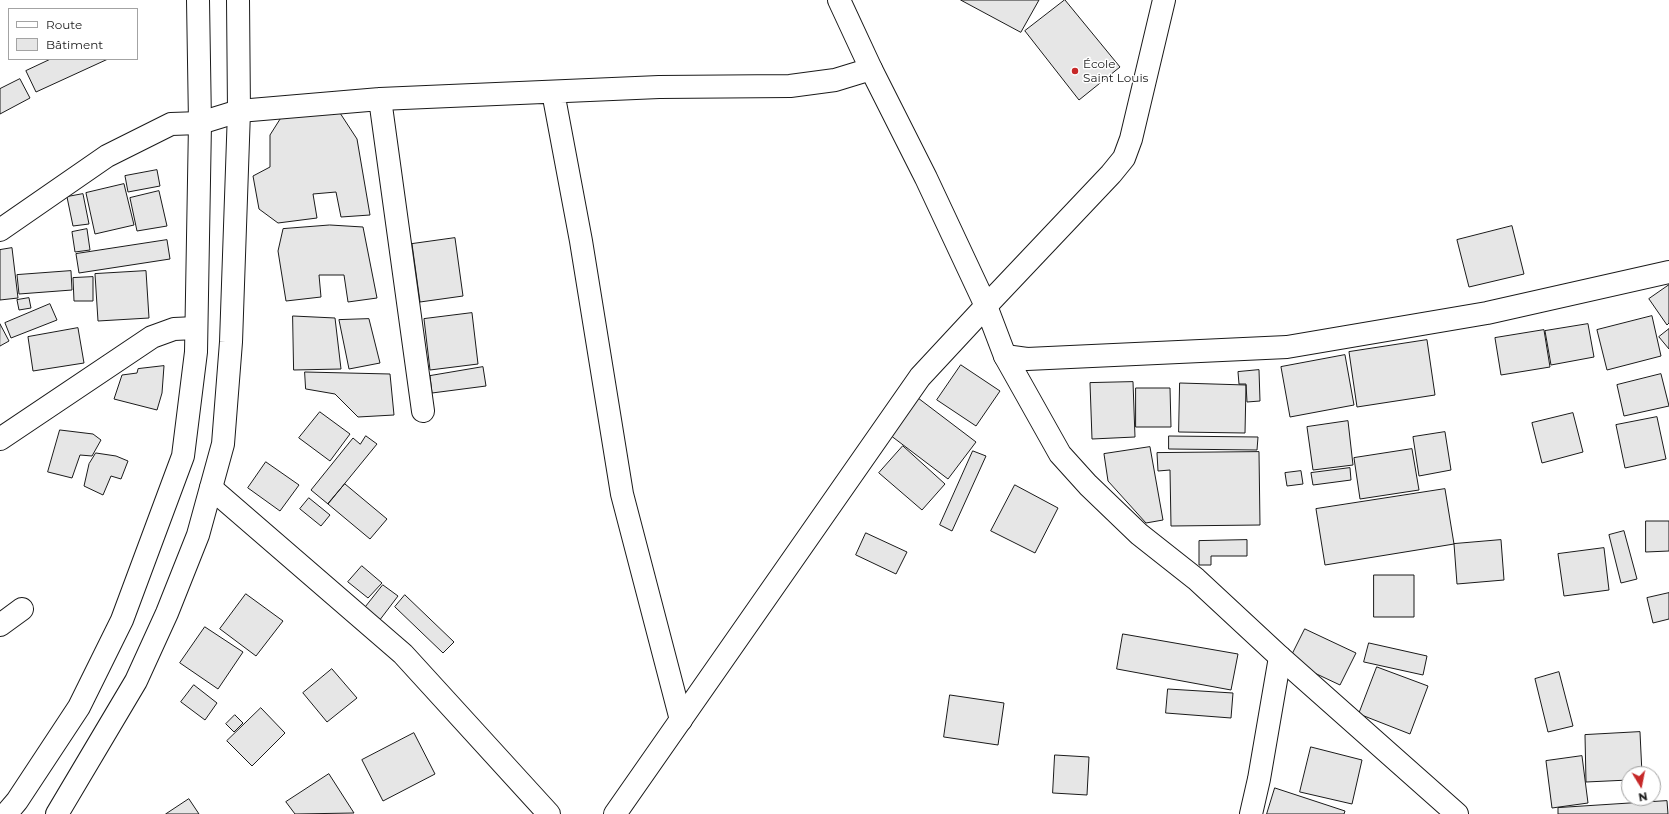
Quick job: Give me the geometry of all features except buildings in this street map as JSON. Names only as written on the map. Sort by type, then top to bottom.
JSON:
[{"type":"street","points":[[6,814],[17,801],[79,707],[122,620],[183,456],[196,352],[200,123],[198,0]]},
{"type":"street","points":[[57,814],[136,681],[167,613],[198,535],[223,444],[231,342],[239,111],[238,0]]},
{"type":"street","points":[[839,0],[871,69],[926,178],[986,306],[1005,356],[1060,454],[1088,486],[1139,534],[1196,579],[1280,657],[1457,814]]},
{"type":"street","points":[[616,814],[920,377],[1106,180],[1124,158],[1131,139],[1164,0]]},
{"type":"street","points":[[0,230],[107,156],[171,124],[200,123],[239,111],[380,99],[659,87],[790,86],[835,80],[871,69]]},
{"type":"street","points":[[553,92],[581,241],[622,494],[681,720]]},
{"type":"street","points":[[380,99],[423,411]]},
{"type":"street","points":[[1005,356],[1027,359],[1287,347],[1487,313],[1669,272]]},
{"type":"street","points":[[0,439],[152,337],[174,329],[196,328]]},
{"type":"street","points":[[211,488],[403,654],[549,814]]},
{"type":"street","points":[[0,625],[22,609]]},
{"type":"street","points":[[1251,814],[1259,779],[1280,657]]},
{"type":"place","name":"École Saint Louis","points":[[1075,71]]}]
